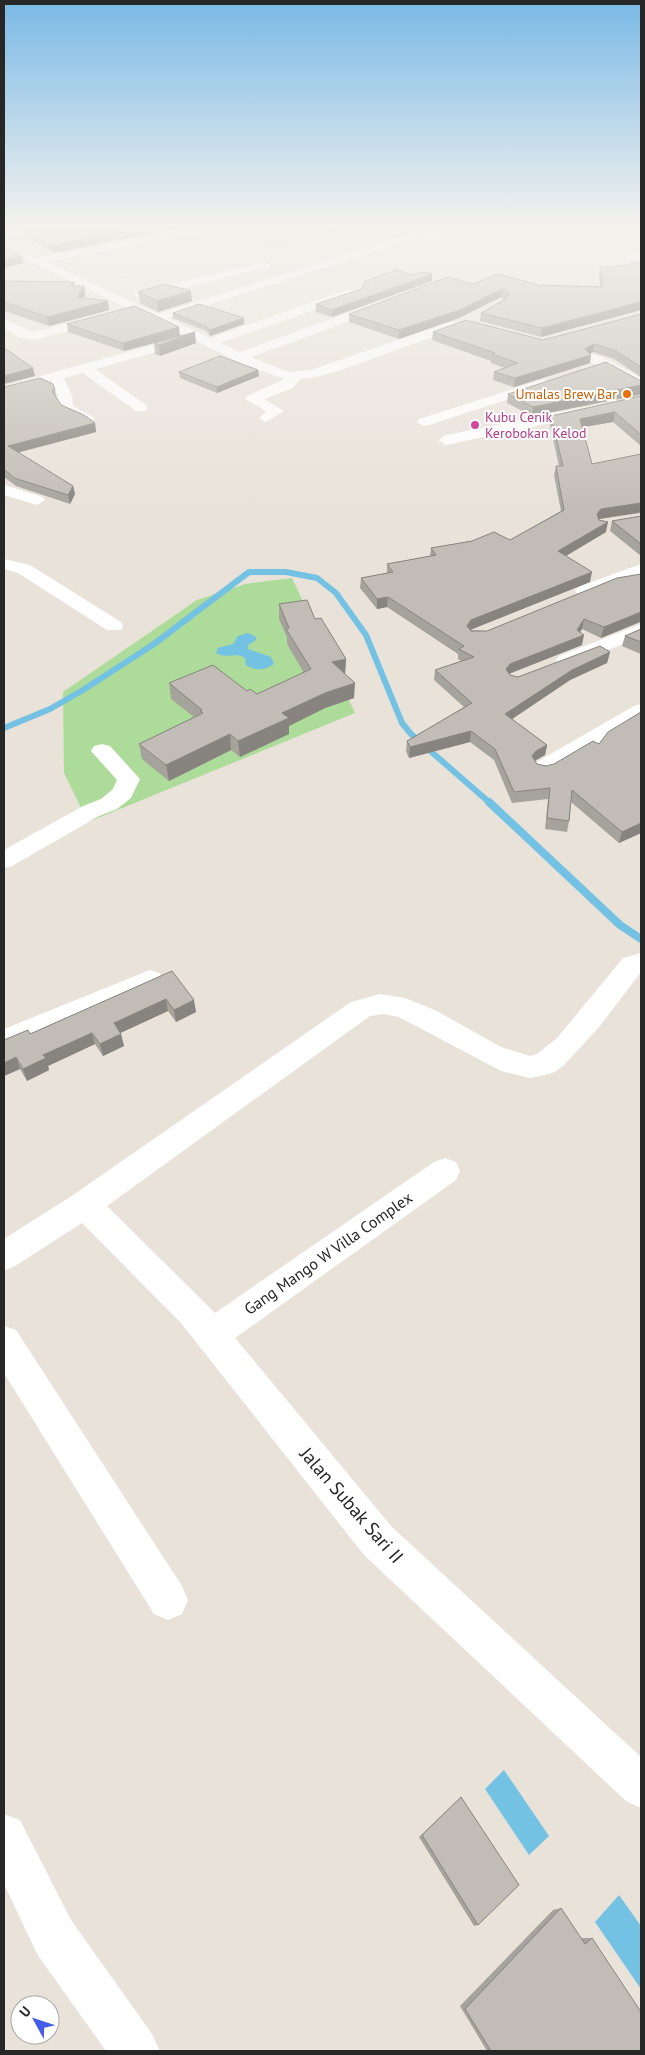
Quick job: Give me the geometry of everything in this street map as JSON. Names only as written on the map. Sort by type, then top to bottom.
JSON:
[{"type":"street","points":[[4,323],[26,335],[33,336],[87,322]]},
{"type":"street","points":[[166,322],[277,374],[296,376],[342,365],[464,323],[483,327]]},
{"type":"street","points":[[4,390],[205,339],[259,322]]},
{"type":"street","points":[[240,357],[335,322]]},
{"type":"street","points":[[569,336],[541,343],[608,364],[629,375],[641,385]]},
{"type":"street","points":[[585,371],[608,364]]},
{"type":"street","points":[[85,368],[141,408]]},
{"type":"street","points":[[56,376],[66,396],[65,404],[68,409],[88,418]]},
{"type":"street","points":[[266,418],[277,411],[252,399],[288,385],[296,376]]},
{"type":"street","points":[[424,422],[556,380]]},
{"type":"street","points":[[446,440],[641,400]]},
{"type":"street","points":[[4,490],[37,500]]},
{"type":"street","points":[[4,564],[24,569],[114,626]]},
{"type":"street","points":[[565,600],[641,569]]},
{"type":"street","points":[[552,666],[641,630]]},
{"type":"street","points":[[543,768],[641,710]]},
{"type":"street","points":[[4,860],[91,811],[109,804],[124,794],[129,779],[102,751]]},
{"type":"street","points":[[4,1256],[84,1205],[361,1009],[387,1004],[410,1009],[508,1064],[529,1069],[544,1064],[564,1048],[632,965],[641,962]]},
{"type":"street","points":[[4,1040],[150,980]]},
{"type":"street","name":"Gang Mango W Villa Complex","points":[[211,1335],[445,1171]]},
{"type":"street","name":"Jalan Subak Sari II","points":[[84,1205],[193,1312],[378,1541],[641,1786]]},
{"type":"street","points":[[4,1342],[168,1600]]},
{"type":"street","points":[[4,1836],[54,1937],[135,2051]]},
{"type":"green space","points":[[292,578],[355,713],[88,822],[64,773],[63,692],[197,600],[245,584]]},
{"type":"water","points":[[248,633],[256,637],[256,640],[248,645],[248,649],[271,657],[274,664],[267,668],[257,669],[246,665],[245,658],[242,656],[220,655],[216,653],[218,648],[233,644],[238,636]]},
{"type":"water","points":[[504,1770],[549,1836],[529,1855],[485,1789]]},
{"type":"water","points":[[619,1895],[641,1926],[641,1989],[595,1922]]},
{"type":"building","points":[[75,322],[168,322],[179,327],[123,343],[67,324]]},
{"type":"building","points":[[195,322],[233,322],[210,330]]},
{"type":"building","points":[[374,322],[424,322],[399,330]]},
{"type":"building","points":[[461,322],[473,322],[543,340],[611,322],[641,322],[641,367],[616,351],[594,344],[585,349],[591,355],[515,378],[494,372],[518,363],[492,354],[495,353],[433,332]]},
{"type":"building","points":[[517,322],[565,322],[542,328]]},
{"type":"building","points":[[195,332],[159,345],[154,343]]},
{"type":"building","points":[[4,348],[33,368],[4,376]]},
{"type":"building","points":[[220,356],[258,370],[217,387],[179,372]]},
{"type":"building","points":[[606,362],[641,381],[641,385],[533,407],[508,394]]},
{"type":"building","points":[[40,378],[53,384],[55,390],[52,391],[61,405],[84,415],[95,423],[8,446],[73,486],[68,495],[14,478],[4,469],[4,387]]},
{"type":"building","points":[[641,396],[641,435],[615,412],[580,419],[592,464],[641,454],[641,503],[601,509],[597,514],[599,520],[608,522],[558,551],[592,572],[471,620],[467,626],[471,631],[487,631],[617,578],[641,574],[641,612],[604,627],[584,619],[577,630],[584,635],[510,664],[506,669],[510,675],[518,677],[600,646],[610,652],[572,670],[505,714],[547,745],[536,751],[532,756],[537,764],[546,766],[554,764],[593,741],[599,744],[608,732],[641,712],[641,823],[622,832],[572,790],[569,821],[547,818],[550,788],[514,792],[495,749],[471,731],[410,747],[407,741],[472,703],[435,670],[474,657],[459,649],[464,646],[388,597],[377,599],[361,578],[393,572],[387,564],[436,555],[431,548],[472,541],[494,532],[510,540],[564,510],[556,466],[563,466],[551,416]]},
{"type":"building","points":[[641,516],[641,544],[612,521]]},
{"type":"building","points":[[307,600],[315,619],[321,618],[346,659],[332,662],[355,683],[325,693],[282,713],[289,718],[238,741],[230,734],[166,765],[139,744],[203,713],[200,711],[202,710],[169,683],[213,665],[247,691],[250,689],[257,694],[311,669],[286,629],[289,628],[279,604]]},
{"type":"building","points":[[641,629],[641,642],[625,636]]},
{"type":"building","points":[[172,971],[194,1000],[174,1010],[166,999],[114,1023],[121,1034],[100,1044],[92,1033],[43,1055],[46,1058],[23,1069],[16,1057],[4,1063],[4,1040],[28,1030],[30,1034]]},
{"type":"building","points":[[461,1797],[519,1885],[478,1925],[422,1835]]},
{"type":"building","points":[[561,1908],[585,1944],[592,1938],[641,2012],[641,2051],[491,2051],[465,2009]]},
{"type":"waterway","points":[[4,728],[50,709],[83,690],[154,644],[249,572],[286,572],[317,578],[336,593],[366,635],[402,723],[411,734],[490,803]]},
{"type":"waterway","points":[[489,802],[620,925],[641,939]]},
{"type":"place","name":"Umalas Brew Bar","points":[[627,394]]},
{"type":"place","name":"Kubu Cenik Kerobokan Kelod","points":[[475,425]]}]
